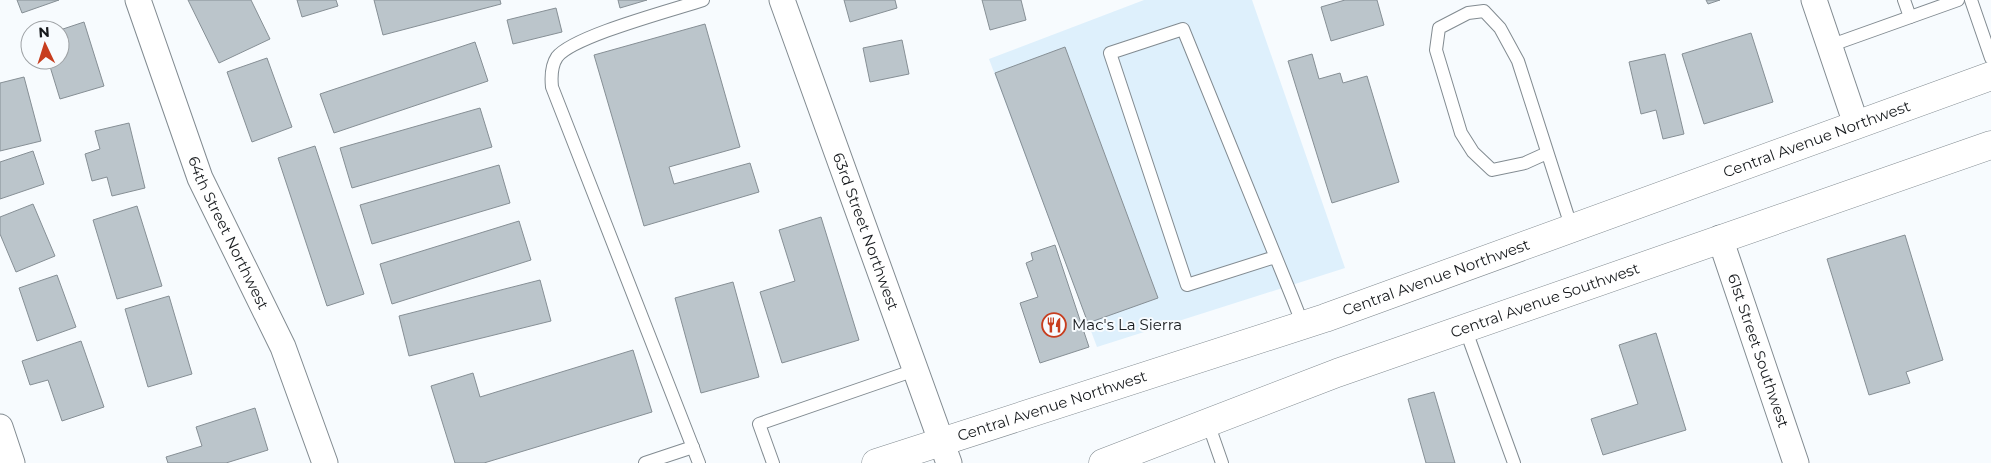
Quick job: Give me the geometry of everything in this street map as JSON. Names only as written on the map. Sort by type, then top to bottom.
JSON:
[{"type":"main road","name":"Central Avenue Northwest","points":[[876,463],[945,452],[1572,229],[1991,76]]},
{"type":"main road","name":"Central Avenue Southwest","points":[[1103,463],[1130,458],[1208,423],[1337,373],[1720,238],[1991,146]]},
{"type":"street","name":"64th Street Northwest","points":[[138,0],[200,178],[283,347],[325,463]]},
{"type":"street","name":"63rd Street Northwest","points":[[782,0],[945,452]]},
{"type":"street","points":[[1814,0],[1856,124]]},
{"type":"street","name":"61st Street Southwest","points":[[1720,238],[1796,463]]},
{"type":"street","points":[[0,427],[12,463]]},
{"type":"lane","points":[[699,463],[552,87],[551,74],[556,58],[578,41],[703,0]]},
{"type":"lane","points":[[1904,0],[1910,17]]},
{"type":"lane","points":[[1829,46],[1958,0]]},
{"type":"lane","points":[[1971,0],[1991,58]]},
{"type":"lane","points":[[1546,153],[1525,162],[1492,170],[1473,152],[1461,133],[1436,50],[1439,28],[1468,12],[1484,11],[1500,28],[1518,62],[1572,229]]},
{"type":"lane","points":[[1275,256],[1187,286],[1110,53],[1183,29],[1303,325]]},
{"type":"lane","points":[[1465,328],[1514,463]]},
{"type":"lane","points":[[773,463],[759,424],[915,370]]},
{"type":"lane","points":[[1208,423],[1222,463]]},
{"type":"lane","points":[[645,463],[693,447]]},
{"type":"shaded area","points":[[1144,0],[1252,0],[1345,268],[1097,347],[989,59]]},
{"type":"building","points":[[17,0],[59,0],[22,13]]},
{"type":"building","points":[[188,0],[251,0],[270,39],[219,63]]},
{"type":"building","points":[[297,0],[336,0],[338,6],[302,17]]},
{"type":"building","points":[[374,0],[500,0],[501,4],[383,35]]},
{"type":"building","points":[[618,0],[647,0],[620,8]]},
{"type":"building","points":[[844,0],[895,0],[897,8],[850,22]]},
{"type":"building","points":[[982,0],[1021,0],[1026,20],[990,30]]},
{"type":"building","points":[[1345,0],[1377,0],[1384,25],[1331,41],[1321,7]]},
{"type":"building","points":[[1706,0],[1720,0],[1708,4]]},
{"type":"building","points":[[556,8],[562,32],[513,44],[507,20]]},
{"type":"building","points":[[84,22],[104,86],[60,99],[51,70],[70,70],[70,27]]},
{"type":"building","points":[[705,24],[740,147],[669,167],[674,184],[750,163],[759,192],[644,226],[594,55]]},
{"type":"building","points":[[1751,33],[1773,102],[1704,124],[1682,54]]},
{"type":"building","points":[[902,40],[909,74],[870,82],[863,48]]},
{"type":"building","points":[[475,42],[488,81],[334,133],[320,94]]},
{"type":"building","points":[[1065,47],[1158,298],[1088,323],[995,73]]},
{"type":"building","points":[[1312,54],[1319,79],[1340,73],[1343,83],[1367,76],[1399,182],[1332,203],[1288,61]]},
{"type":"building","points":[[1665,54],[1684,134],[1663,139],[1656,110],[1641,114],[1629,62]]},
{"type":"building","points":[[267,58],[292,127],[252,142],[227,72]]},
{"type":"building","points":[[24,77],[41,141],[0,151],[0,83]]},
{"type":"building","points":[[480,108],[492,147],[352,188],[340,148]]},
{"type":"building","points":[[129,123],[145,188],[112,196],[107,177],[92,181],[85,154],[100,149],[95,131]]},
{"type":"building","points":[[315,146],[364,294],[327,306],[278,158]]},
{"type":"building","points":[[33,151],[44,184],[0,199],[0,162]]},
{"type":"building","points":[[499,165],[510,203],[372,244],[360,205]]},
{"type":"building","points":[[33,204],[55,256],[16,272],[0,234],[0,217]]},
{"type":"building","points":[[137,206],[162,286],[117,299],[93,220]]},
{"type":"building","points":[[821,217],[859,340],[782,363],[760,292],[795,281],[779,230]]},
{"type":"building","points":[[519,221],[531,260],[392,304],[380,264]]},
{"type":"building","points":[[1905,235],[1943,360],[1906,372],[1910,383],[1869,395],[1827,259]]},
{"type":"building","name":"Mac's La Sierra","points":[[1055,245],[1089,347],[1040,363],[1020,303],[1038,297],[1026,263],[1033,260],[1031,253]]},
{"type":"building","points":[[57,275],[76,327],[37,341],[19,288]]},
{"type":"building","points":[[540,280],[551,321],[409,356],[399,316]]},
{"type":"building","points":[[733,282],[759,377],[701,393],[675,298]]},
{"type":"building","points":[[169,296],[192,374],[148,387],[125,309]]},
{"type":"building","points":[[1656,333],[1686,430],[1603,455],[1591,419],[1638,404],[1619,345]]},
{"type":"building","points":[[81,341],[104,407],[62,421],[48,380],[30,385],[22,361]]},
{"type":"building","points":[[633,350],[652,412],[484,463],[455,463],[431,386],[473,373],[480,397]]},
{"type":"building","points":[[1434,392],[1455,463],[1426,463],[1408,399]]},
{"type":"building","points":[[255,408],[268,450],[226,463],[168,463],[166,457],[202,446],[196,427]]},
{"type":"place","name":"Mac's La Sierra","points":[[1054,325]]}]
